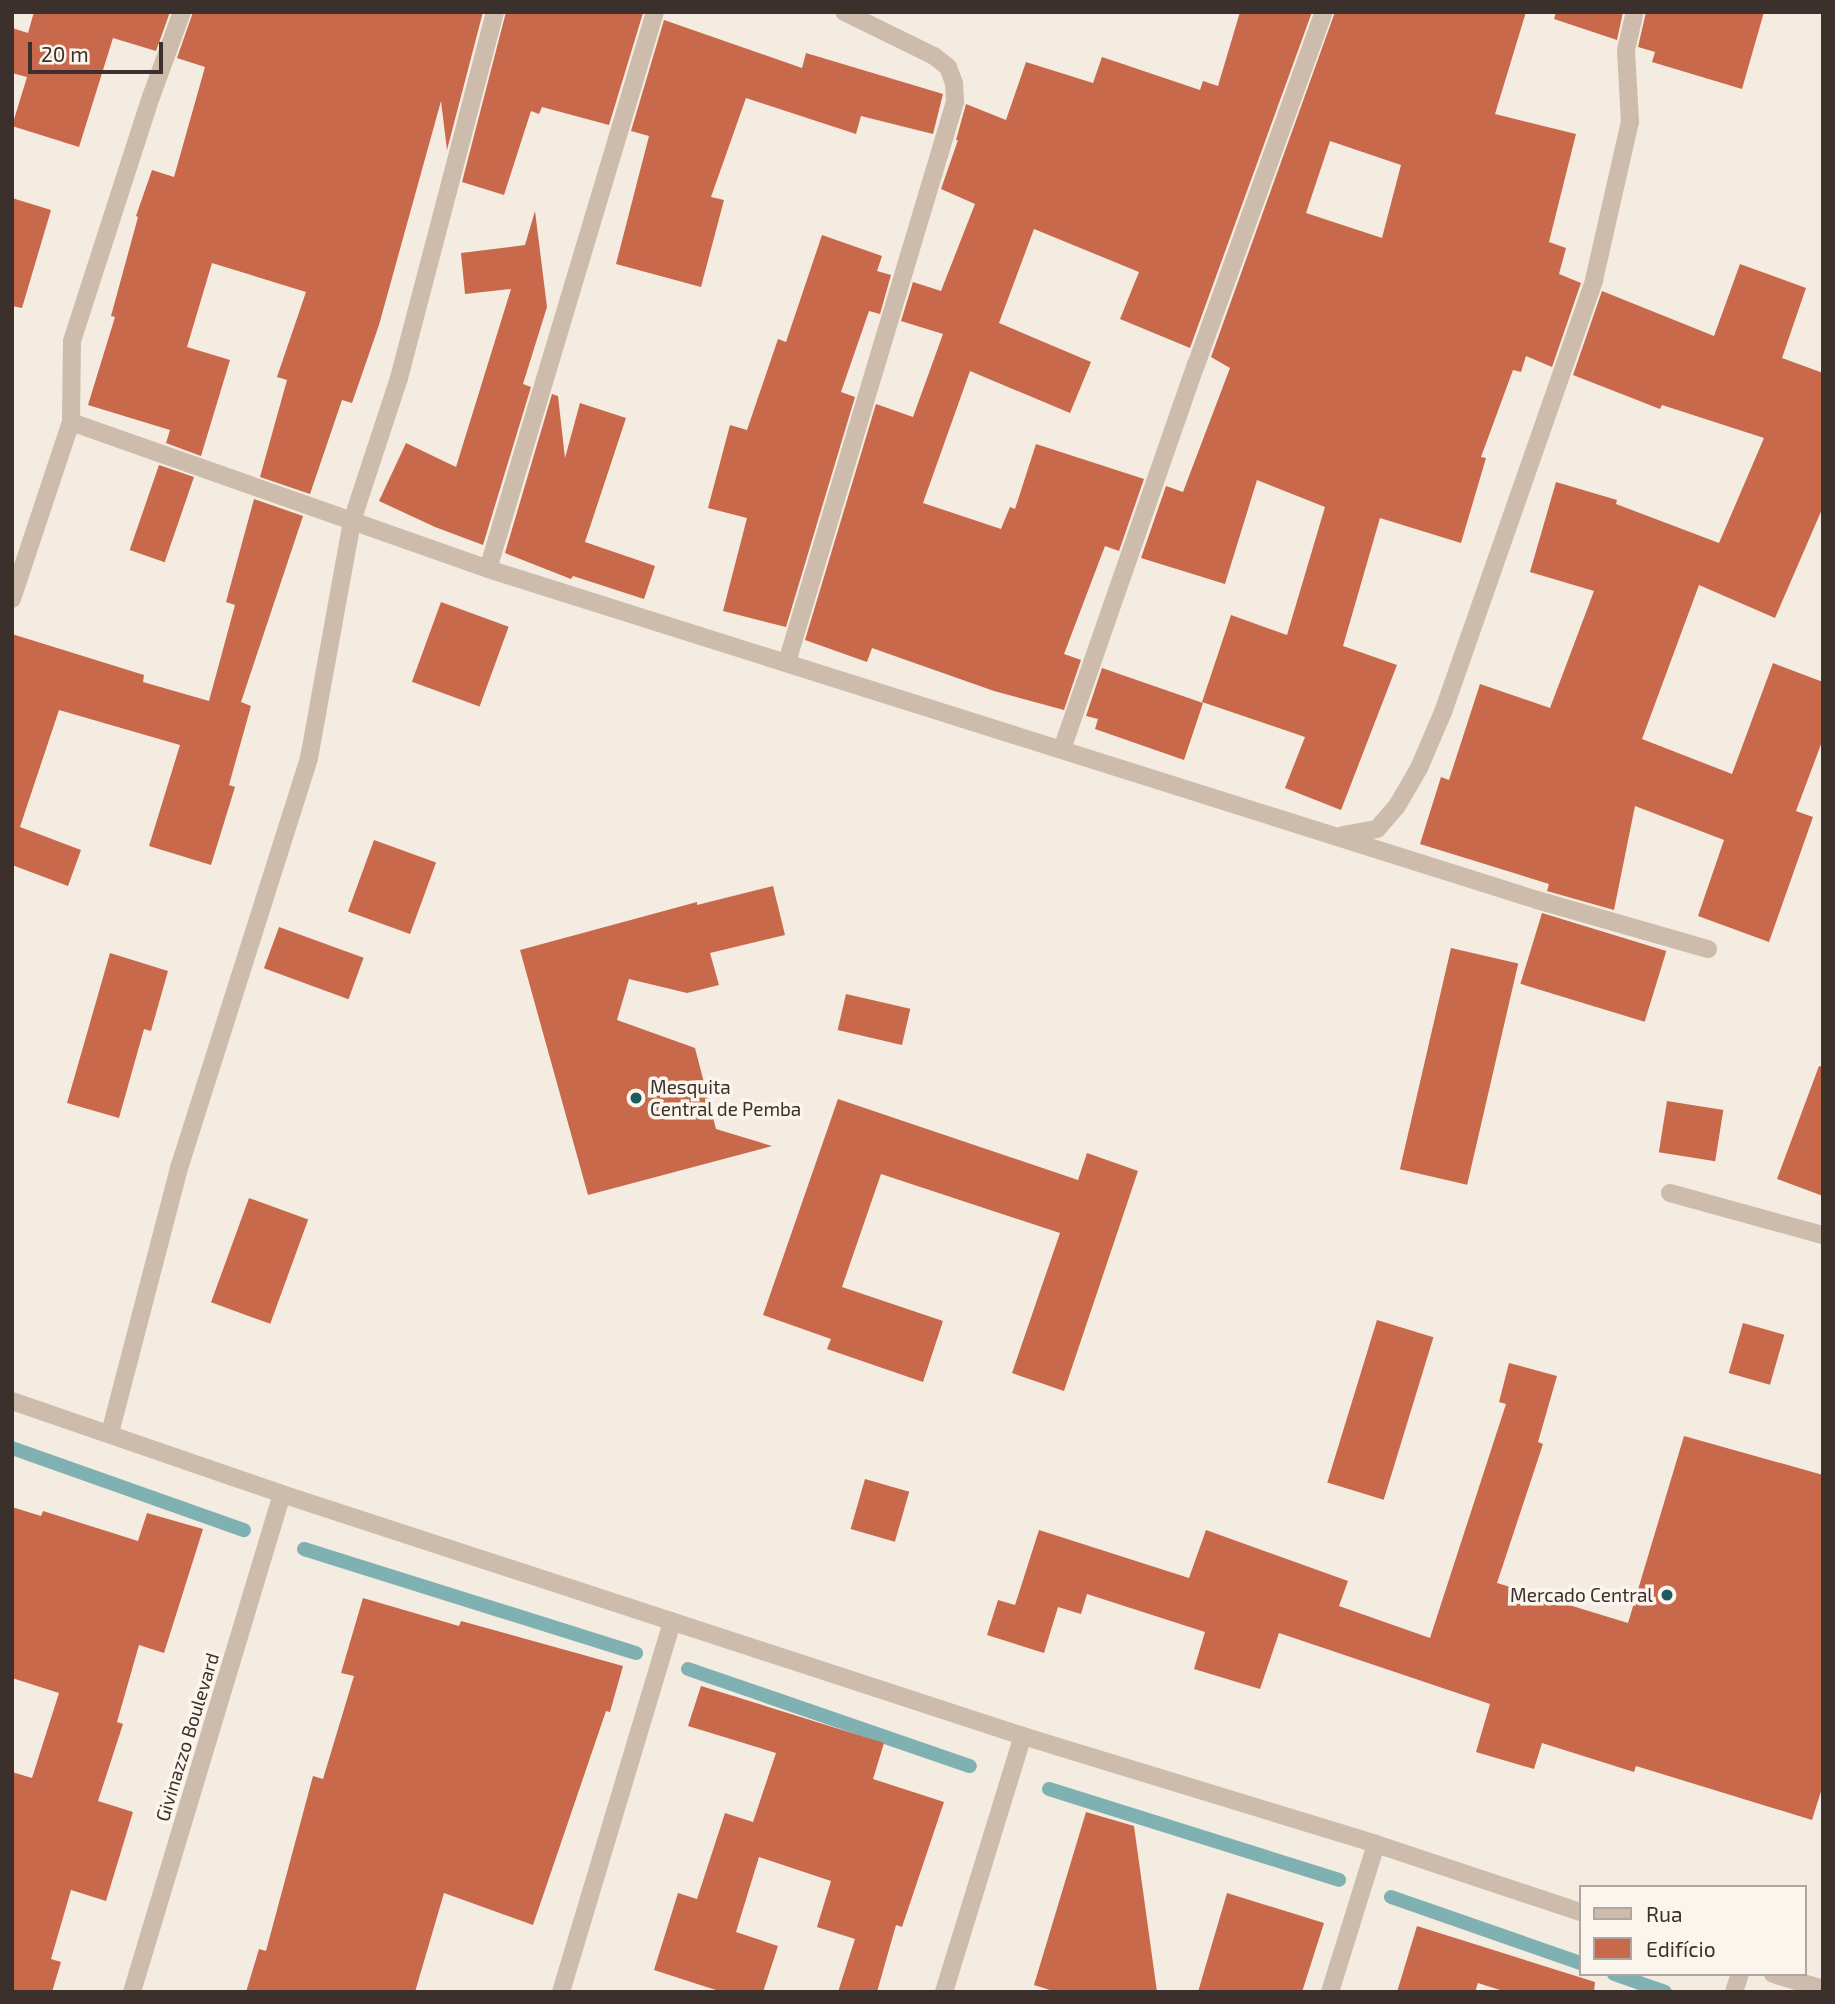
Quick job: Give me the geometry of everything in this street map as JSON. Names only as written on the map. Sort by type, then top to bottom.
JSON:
[{"type":"street","points":[[12,599],[71,422],[72,341],[150,97],[182,12]]},
{"type":"street","points":[[110,1433],[180,1165],[309,758],[352,521],[399,378],[495,12]]},
{"type":"street","points":[[488,569],[655,12]]},
{"type":"street","points":[[788,662],[955,102],[954,83],[948,67],[941,61],[915,45],[845,12]]},
{"type":"street","points":[[1062,749],[1196,365],[1324,12]]},
{"type":"street","points":[[1336,836],[1377,829],[1391,814],[1419,768],[1443,712],[1594,280],[1630,122],[1626,50],[1635,12]]},
{"type":"street","points":[[71,422],[488,569],[749,653],[788,662],[1537,900],[1708,948]]},
{"type":"street","points":[[1670,1193],[1823,1235]]},
{"type":"street","points":[[12,1401],[282,1494],[1023,1736],[1376,1844],[1580,1912]]},
{"type":"street","name":"Givinazzo Boulevard","points":[[132,1992],[282,1494]]},
{"type":"street","points":[[561,1992],[672,1621]]},
{"type":"street","points":[[944,1992],[1023,1736]]},
{"type":"street","points":[[1331,1992],[1376,1844]]},
{"type":"street","points":[[1780,1976],[1823,1989]]},
{"type":"building","points":[[34,12],[170,12],[156,51],[113,38],[79,147],[12,126],[27,77],[12,73],[12,28],[28,33]]},
{"type":"building","points":[[193,12],[483,12],[447,150],[441,101],[379,325],[352,403],[342,400],[310,494],[260,477],[287,380],[277,377],[306,292],[212,263],[187,347],[230,360],[201,456],[166,443],[170,430],[88,405],[115,317],[111,316],[138,217],[136,216],[152,170],[174,177],[205,67],[177,58]]},
{"type":"building","points":[[506,12],[643,13],[609,125],[542,107],[539,114],[531,111],[504,195],[462,182]]},
{"type":"building","points":[[1240,12],[1312,12],[1190,348],[1120,319],[1139,272],[1034,229],[999,323],[1091,362],[1070,413],[970,371],[923,503],[1001,529],[1010,507],[1015,509],[1036,444],[1144,479],[1119,551],[1105,546],[1064,654],[1081,660],[1064,710],[994,691],[872,648],[867,662],[805,640],[876,404],[913,417],[943,334],[901,321],[913,282],[941,291],[975,204],[941,189],[958,140],[966,104],[1006,120],[1026,62],[1093,83],[1102,57],[1200,90],[1203,81],[1218,86]]},
{"type":"building","points":[[1335,12],[1526,12],[1495,114],[1576,134],[1549,242],[1566,248],[1559,274],[1581,283],[1552,367],[1526,356],[1521,372],[1513,370],[1481,457],[1486,458],[1461,543],[1380,518],[1343,646],[1397,665],[1341,810],[1285,788],[1305,737],[1202,702],[1231,615],[1287,635],[1325,507],[1257,480],[1225,584],[1141,558],[1166,486],[1183,492],[1230,368],[1211,357]],"holes":[[[1330,141],[1401,165],[1382,238],[1306,213]]]},
{"type":"building","points":[[1556,12],[1623,12],[1617,40],[1554,19]]},
{"type":"building","points":[[1646,12],[1764,12],[1742,89],[1652,62],[1655,52],[1638,47]]},
{"type":"building","points":[[664,20],[802,68],[806,53],[943,94],[933,134],[861,116],[856,134],[746,98],[711,197],[724,200],[701,287],[616,264],[649,136],[631,131]]},
{"type":"building","points":[[12,198],[51,210],[22,308],[12,306]]},
{"type":"building","points":[[535,211],[547,307],[523,384],[531,387],[483,545],[435,527],[379,501],[406,443],[456,467],[511,289],[465,294],[461,253],[525,245]]},
{"type":"building","points":[[822,235],[882,256],[877,271],[891,275],[880,314],[869,311],[841,392],[855,397],[786,627],[723,611],[747,518],[708,508],[730,425],[747,430],[778,339],[786,342]]},
{"type":"building","points":[[1740,264],[1806,288],[1782,358],[1823,373],[1823,507],[1775,618],[1699,585],[1642,739],[1732,774],[1773,663],[1823,682],[1823,739],[1796,811],[1813,817],[1769,942],[1698,916],[1724,840],[1635,806],[1614,910],[1547,891],[1549,884],[1420,844],[1441,777],[1449,780],[1480,684],[1550,708],[1594,591],[1530,572],[1556,482],[1617,500],[1616,504],[1719,543],[1764,438],[1662,405],[1660,409],[1573,375],[1602,291],[1714,336]]},
{"type":"building","points":[[552,394],[558,396],[565,458],[580,403],[626,418],[585,542],[655,566],[644,599],[573,576],[571,579],[505,553]]},
{"type":"building","points":[[159,465],[194,477],[165,562],[130,550]]},
{"type":"building","points":[[254,499],[303,516],[241,702],[251,706],[229,785],[235,787],[211,865],[149,846],[180,745],[59,710],[20,827],[81,850],[68,886],[12,865],[12,634],[144,675],[143,682],[209,701],[235,605],[226,602]]},
{"type":"building","points":[[441,602],[509,627],[480,706],[412,682]]},
{"type":"building","points":[[1102,668],[1203,703],[1184,760],[1095,729],[1098,719],[1086,716]]},
{"type":"building","points":[[374,840],[436,863],[410,934],[348,911]]},
{"type":"building","points":[[773,886],[785,935],[710,953],[719,985],[687,993],[629,979],[617,1020],[695,1048],[716,1129],[772,1146],[588,1195],[520,950],[697,902],[697,905]]},
{"type":"building","points":[[1542,913],[1666,951],[1645,1022],[1520,984]]},
{"type":"building","points":[[279,927],[364,958],[349,999],[264,968]]},
{"type":"building","points":[[1451,948],[1518,964],[1467,1185],[1400,1169]]},
{"type":"building","points":[[110,953],[168,971],[151,1031],[144,1029],[119,1118],[67,1103]]},
{"type":"building","points":[[846,994],[910,1009],[902,1045],[838,1030]]},
{"type":"building","points":[[1819,1066],[1823,1067],[1823,1196],[1777,1179]]},
{"type":"building","points":[[838,1099],[1078,1180],[1087,1153],[1138,1171],[1064,1391],[1012,1373],[1060,1233],[881,1174],[842,1287],[943,1321],[923,1382],[827,1349],[831,1339],[763,1315]]},
{"type":"building","points":[[1667,1101],[1723,1110],[1715,1161],[1659,1152]]},
{"type":"building","points":[[249,1198],[308,1220],[270,1324],[211,1302]]},
{"type":"building","points":[[1377,1320],[1433,1337],[1384,1500],[1327,1483]]},
{"type":"building","points":[[1743,1323],[1784,1335],[1770,1385],[1729,1373]]},
{"type":"building","name":"Mercado Central","points":[[1509,1363],[1557,1376],[1538,1442],[1543,1444],[1497,1583],[1628,1623],[1684,1436],[1823,1475],[1823,1785],[1812,1820],[1636,1766],[1634,1772],[1542,1743],[1534,1769],[1476,1752],[1490,1704],[1279,1633],[1260,1689],[1194,1669],[1205,1632],[1087,1594],[1081,1614],[1058,1607],[1044,1653],[987,1635],[998,1600],[1015,1605],[1039,1530],[1189,1578],[1206,1530],[1348,1581],[1339,1606],[1430,1638],[1506,1404],[1499,1402]]},
{"type":"building","points":[[865,1479],[909,1492],[895,1542],[851,1529]]},
{"type":"building","points":[[12,1507],[41,1516],[43,1511],[138,1541],[147,1513],[203,1529],[164,1653],[139,1645],[117,1722],[123,1724],[98,1801],[133,1812],[106,1901],[71,1890],[51,1959],[61,1962],[52,1992],[12,1992],[12,1772],[32,1778],[59,1693],[12,1678]]},
{"type":"building","points":[[363,1598],[459,1626],[461,1621],[623,1666],[610,1712],[606,1711],[533,1925],[444,1893],[415,1992],[246,1992],[259,1949],[266,1951],[313,1776],[323,1779],[354,1676],[341,1673]]},
{"type":"building","points":[[701,1686],[884,1743],[873,1779],[944,1802],[902,1927],[896,1925],[877,1992],[838,1992],[855,1939],[817,1927],[831,1881],[759,1857],[736,1932],[778,1946],[763,1992],[722,1992],[654,1970],[678,1893],[697,1899],[725,1813],[753,1822],[776,1753],[688,1726]]},
{"type":"building","points":[[1086,1812],[1134,1826],[1157,1992],[1056,1992],[1034,1985]]},
{"type":"building","points":[[1227,1893],[1324,1923],[1302,1992],[1198,1992]]},
{"type":"building","points":[[1417,1926],[1595,1982],[1594,1992],[1506,1992],[1478,1983],[1475,1992],[1397,1992]]},
{"type":"waterway","points":[[12,1448],[244,1530]]},
{"type":"waterway","points":[[304,1549],[636,1653]]},
{"type":"waterway","points":[[688,1669],[970,1766]]},
{"type":"waterway","points":[[1049,1789],[1339,1880]]},
{"type":"waterway","points":[[1391,1897],[1580,1963]]},
{"type":"waterway","points":[[1620,1976],[1665,1992]]},
{"type":"place","name":"Mesquita Central de Pemba","points":[[636,1098]]},
{"type":"place","name":"Mercado Central","points":[[1667,1595]]}]
